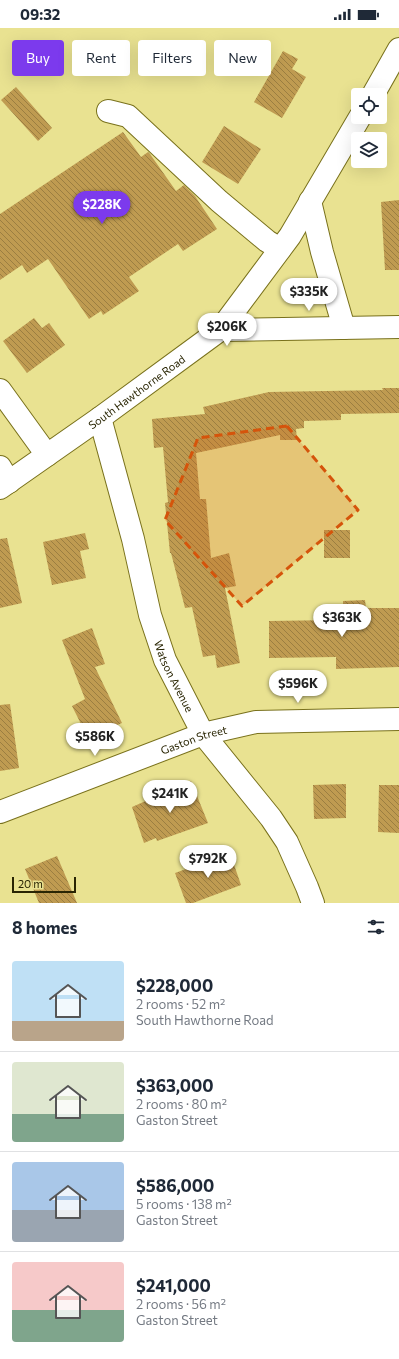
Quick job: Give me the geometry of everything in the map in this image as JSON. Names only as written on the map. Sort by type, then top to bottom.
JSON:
[{"type":"street","points":[[377,88],[399,49]]},
{"type":"street","points":[[108,111],[128,116],[219,201],[267,241],[280,249]]},
{"type":"street","name":"South Hawthorne Road","points":[[3,479],[46,455],[100,418],[220,330],[290,236],[356,124]]},
{"type":"street","points":[[310,201],[322,252],[344,328]]},
{"type":"street","points":[[220,330],[399,327]]},
{"type":"street","points":[[0,390],[46,455]]},
{"type":"street","name":"Watson Avenue","points":[[100,418],[133,540],[150,615],[165,660],[203,734],[271,818],[287,842],[313,903]]},
{"type":"street","name":"Gaston Street","points":[[0,812],[203,734],[256,722],[399,719]]},
{"type":"highlighted area","points":[[287,426],[358,510],[242,606],[165,520],[198,438]]},
{"type":"building","points":[[283,51],[298,59],[292,69],[306,77],[282,118],[254,102],[269,76],[271,76],[271,72]]},
{"type":"building","points":[[16,87],[52,128],[38,141],[1,100]]},
{"type":"building","points":[[224,126],[261,149],[238,184],[202,162]]},
{"type":"building","points":[[123,132],[141,157],[148,152],[150,154],[176,191],[184,185],[195,196],[217,229],[183,251],[178,244],[129,277],[139,291],[103,315],[101,311],[89,319],[48,259],[27,273],[22,265],[0,280],[0,214]]},
{"type":"building","points":[[399,200],[399,270],[385,270],[381,202]]},
{"type":"building","points":[[34,318],[42,328],[49,323],[65,345],[27,373],[3,341]]},
{"type":"building","points":[[382,388],[399,388],[399,413],[341,414],[341,420],[304,421],[304,428],[296,429],[297,440],[280,440],[280,435],[196,453],[200,499],[206,499],[211,558],[229,553],[236,586],[225,588],[240,663],[217,668],[215,655],[203,657],[192,607],[185,608],[170,553],[165,503],[168,502],[163,447],[154,448],[152,419],[205,414],[203,407],[269,392],[383,390]]},
{"type":"building","points":[[324,530],[350,530],[350,558],[324,558]]},
{"type":"building","points":[[85,533],[89,549],[80,551],[86,578],[52,585],[43,542]]},
{"type":"building","points":[[7,538],[22,603],[0,608],[0,539]]},
{"type":"building","points":[[365,600],[366,608],[399,608],[399,667],[336,669],[336,657],[269,658],[269,621],[335,620],[335,617],[343,617],[343,601]]},
{"type":"building","points":[[92,628],[105,664],[95,667],[122,723],[96,734],[91,723],[83,728],[72,706],[85,699],[62,640]]},
{"type":"building","points":[[10,704],[19,768],[0,771],[0,705]]},
{"type":"building","points":[[191,781],[208,823],[157,841],[156,838],[144,843],[132,807]]},
{"type":"building","points":[[346,784],[346,818],[314,819],[313,785]]},
{"type":"building","points":[[379,785],[399,785],[399,833],[378,832]]},
{"type":"building","points":[[230,853],[241,885],[193,903],[186,903],[175,873]]},
{"type":"building","points":[[57,856],[77,903],[39,903],[25,869]]}]
